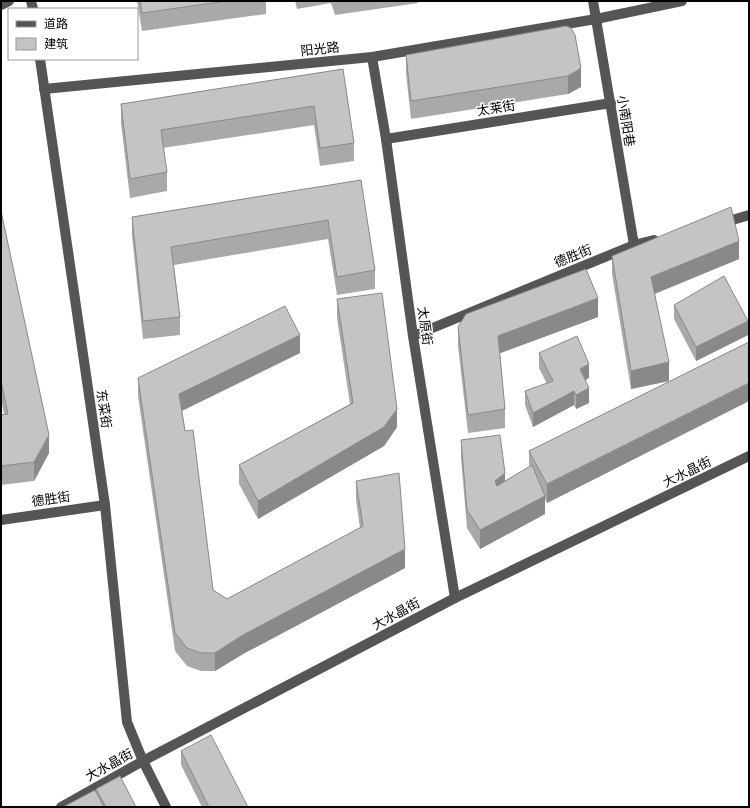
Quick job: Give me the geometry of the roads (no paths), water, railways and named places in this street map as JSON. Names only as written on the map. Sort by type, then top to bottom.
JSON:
[{"type":"street","points":[[1,5],[9,1]]},
{"type":"street","name":"小南阳巷","points":[[593,1],[634,245]]},
{"type":"street","name":"阳光路","points":[[44,89],[372,56],[596,19],[682,1]]},
{"type":"street","name":"太原街","points":[[372,56],[386,139],[413,336],[455,598]]},
{"type":"street","name":"东菜街","points":[[40,60],[105,505],[127,722],[143,762],[166,807]]},
{"type":"street","name":"太莱街","points":[[386,139],[610,104]]},
{"type":"street","points":[[710,225],[749,215]]},
{"type":"street","name":"德胜街","points":[[413,336],[634,245],[664,237]]},
{"type":"street","name":"大水晶街","points":[[61,807],[143,762],[455,598],[749,456]]},
{"type":"street","name":"德胜街","points":[[1,520],[105,505]]}]
